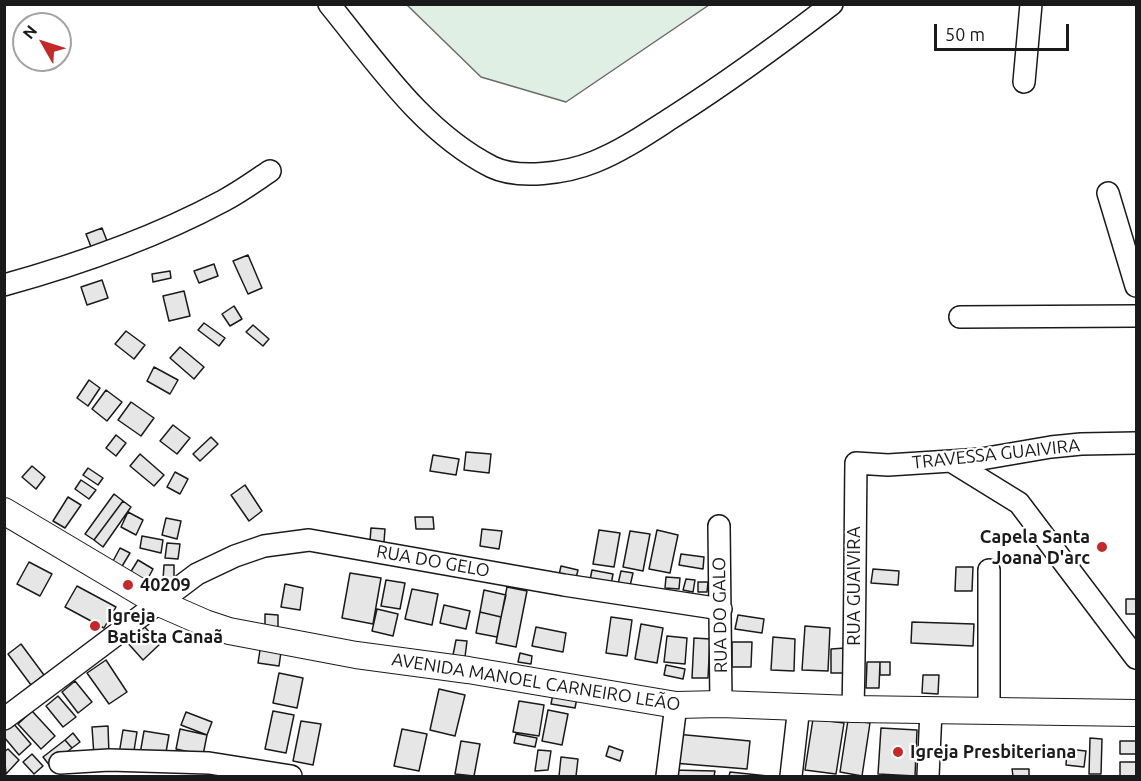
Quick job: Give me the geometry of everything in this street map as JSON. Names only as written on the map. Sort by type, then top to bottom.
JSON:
[{"type":"main road","name":"AVENIDA MANOEL CARNEIRO LEÃO","points":[[4,511],[158,602],[205,623],[257,636],[356,655],[468,670],[676,705],[1137,713]]},
{"type":"street","points":[[329,4],[412,105],[438,130],[468,153],[495,168],[521,174],[553,172],[593,163],[631,144],[753,64],[832,4]]},
{"type":"street","points":[[1024,82],[1031,4]]},
{"type":"street","points":[[4,285],[57,270],[177,225],[226,199],[270,171]]},
{"type":"street","points":[[1108,193],[1137,286]]},
{"type":"street","points":[[960,317],[1137,316]]},
{"type":"street","name":"TRAVESSA GUAIVIRA","points":[[856,463],[888,465],[981,459],[1081,444],[1137,444]]},
{"type":"street","points":[[951,461],[1019,504],[1137,658]]},
{"type":"street","name":"RUA GUAIVIRA","points":[[853,709],[856,463]]},
{"type":"street","name":"RUA DO GALO","points":[[719,526],[721,704]]},
{"type":"street","name":"RUA DO GELO","points":[[4,719],[197,574],[235,556],[264,546],[309,540],[564,585],[721,609]]},
{"type":"street","points":[[989,570],[989,711]]},
{"type":"street","points":[[667,777],[676,705]]},
{"type":"street","points":[[791,777],[799,706]]},
{"type":"street","points":[[928,777],[931,711]]},
{"type":"street","points":[[60,763],[109,760],[152,769],[209,763],[291,777]]},
{"type":"green space","points":[[407,5],[709,5],[566,102],[481,77]]},
{"type":"building","points":[[102,228],[109,246],[93,252],[86,234]]},
{"type":"building","points":[[248,255],[262,288],[248,294],[233,261]]},
{"type":"building","points":[[214,264],[218,276],[199,283],[194,271]]},
{"type":"building","points":[[170,271],[171,278],[153,282],[152,274]]},
{"type":"building","points":[[102,280],[108,298],[87,305],[81,287]]},
{"type":"building","points":[[184,291],[190,316],[169,321],[163,296]]},
{"type":"building","points":[[234,306],[242,319],[230,326],[222,314]]},
{"type":"building","points":[[204,323],[225,338],[219,346],[198,330]]},
{"type":"building","points":[[253,325],[269,339],[263,346],[246,332]]},
{"type":"building","points":[[126,331],[145,345],[134,359],[115,344]]},
{"type":"building","points":[[180,347],[204,367],[194,379],[170,358]]},
{"type":"building","points":[[154,367],[178,380],[170,394],[147,381]]},
{"type":"building","points":[[89,380],[100,388],[88,406],[77,398]]},
{"type":"building","points":[[106,390],[122,402],[107,421],[92,409]]},
{"type":"building","points":[[131,402],[154,418],[141,436],[118,420]]},
{"type":"building","points":[[173,425],[190,438],[177,454],[160,441]]},
{"type":"building","points":[[116,435],[126,443],[116,456],[106,448]]},
{"type":"building","points":[[211,437],[218,444],[200,461],[193,454]]},
{"type":"building","points":[[466,452],[491,454],[489,473],[464,470]]},
{"type":"building","points":[[140,454],[164,475],[154,486],[130,466]]},
{"type":"building","points":[[433,455],[459,459],[456,475],[430,471]]},
{"type":"building","points":[[32,466],[45,477],[36,489],[22,477]]},
{"type":"building","points":[[88,468],[103,478],[98,485],[83,475]]},
{"type":"building","points":[[175,472],[188,479],[180,494],[167,487]]},
{"type":"building","points":[[81,480],[96,490],[89,499],[75,489]]},
{"type":"building","points":[[245,485],[262,511],[249,521],[231,495]]},
{"type":"building","points":[[114,494],[123,501],[94,540],[85,534]]},
{"type":"building","points":[[68,497],[81,505],[65,528],[53,521]]},
{"type":"building","points":[[123,501],[131,507],[103,547],[94,540]]},
{"type":"building","points":[[128,512],[143,520],[136,535],[121,527]]},
{"type":"building","points":[[415,517],[433,517],[434,529],[416,529]]},
{"type":"building","points":[[166,518],[181,521],[177,539],[162,535]]},
{"type":"building","points":[[371,528],[385,529],[384,542],[370,541]]},
{"type":"building","points":[[482,529],[502,531],[499,549],[480,546]]},
{"type":"building","points":[[599,530],[620,533],[614,567],[593,564]]},
{"type":"building","points":[[657,530],[678,535],[670,573],[649,569]]},
{"type":"building","points":[[630,531],[650,534],[643,571],[623,567]]},
{"type":"building","points":[[142,536],[163,540],[161,553],[140,548]]},
{"type":"building","points":[[167,543],[180,544],[178,559],[165,558]]},
{"type":"building","points":[[120,548],[130,553],[121,568],[112,563]]},
{"type":"building","points":[[681,554],[704,557],[703,569],[679,565]]},
{"type":"building","points":[[138,560],[153,569],[146,582],[130,573]]},
{"type":"building","points":[[29,562],[52,574],[40,596],[17,584]]},
{"type":"building","points":[[164,565],[174,565],[174,580],[163,580]]},
{"type":"building","points":[[561,566],[578,570],[576,578],[559,575]]},
{"type":"building","points":[[956,567],[973,567],[972,591],[955,591]]},
{"type":"building","points":[[873,569],[899,571],[898,585],[871,583]]},
{"type":"building","points":[[592,570],[613,574],[611,585],[590,580]]},
{"type":"building","points":[[621,571],[633,573],[630,586],[618,584]]},
{"type":"building","points":[[350,573],[381,578],[373,624],[342,618]]},
{"type":"building","points":[[666,577],[680,578],[679,589],[665,588]]},
{"type":"building","points":[[686,579],[695,580],[693,592],[683,590]]},
{"type":"building","points":[[386,580],[405,583],[400,609],[381,606]]},
{"type":"building","points":[[698,582],[708,582],[707,592],[698,592]]},
{"type":"building","points":[[285,584],[303,588],[300,610],[281,607]]},
{"type":"building","points":[[77,586],[116,607],[104,628],[65,607]]},
{"type":"building","points":[[507,587],[527,591],[516,647],[496,643]]},
{"type":"building","points":[[412,589],[438,594],[432,625],[405,619]]},
{"type":"building","points":[[484,590],[506,595],[501,617],[480,612]]},
{"type":"building","points":[[1126,599],[1136,599],[1136,614],[1126,614]]},
{"type":"building","points":[[444,605],[470,611],[466,629],[440,623]]},
{"type":"building","points":[[377,609],[398,614],[393,636],[372,631]]},
{"type":"building","points":[[480,612],[501,617],[497,637],[476,633]]},
{"type":"building","points":[[265,614],[278,615],[278,627],[265,626]]},
{"type":"building","points":[[738,615],[764,619],[762,633],[735,629]]},
{"type":"building","points":[[611,617],[632,620],[627,656],[606,653]]},
{"type":"building","points":[[912,622],[974,624],[973,646],[911,643]]},
{"type":"building","points":[[641,624],[663,628],[657,663],[635,659]]},
{"type":"building","points":[[143,625],[160,644],[143,660],[126,641]]},
{"type":"building","points":[[805,626],[830,628],[828,671],[802,670]]},
{"type":"building","points":[[536,627],[566,633],[563,652],[532,646]]},
{"type":"building","points":[[667,636],[687,638],[685,664],[664,662]]},
{"type":"building","points":[[773,637],[795,639],[794,671],[771,670]]},
{"type":"building","points":[[694,638],[710,639],[708,678],[692,678]]},
{"type":"building","points":[[456,640],[467,641],[465,657],[453,655]]},
{"type":"building","points":[[732,642],[752,642],[751,667],[732,667]]},
{"type":"building","points":[[21,644],[44,675],[31,685],[8,654]]},
{"type":"building","points":[[845,648],[845,673],[831,673],[831,649]]},
{"type":"building","points":[[260,650],[281,652],[279,666],[258,663]]},
{"type":"building","points":[[520,653],[532,656],[531,664],[518,662]]},
{"type":"building","points":[[106,660],[127,692],[109,704],[87,673]]},
{"type":"building","points":[[867,662],[880,662],[879,688],[866,688]]},
{"type":"building","points":[[880,662],[890,662],[890,675],[880,675]]},
{"type":"building","points":[[666,665],[685,669],[683,679],[664,675]]},
{"type":"building","points":[[279,673],[303,678],[297,708],[273,703]]},
{"type":"building","points":[[923,675],[939,675],[938,694],[922,693]]},
{"type":"building","points":[[75,681],[92,702],[78,713],[62,692]]},
{"type":"building","points":[[439,689],[465,695],[455,736],[430,730]]},
{"type":"building","points":[[553,694],[577,698],[575,708],[551,704]]},
{"type":"building","points":[[58,696],[76,717],[63,727],[46,706]]},
{"type":"building","points":[[519,701],[544,705],[539,736],[513,732]]},
{"type":"building","points":[[548,710],[568,714],[562,745],[542,741]]},
{"type":"building","points":[[32,711],[55,736],[41,749],[18,724]]},
{"type":"building","points":[[273,711],[294,715],[286,753],[265,749]]},
{"type":"building","points":[[186,712],[212,722],[207,735],[181,725]]},
{"type":"building","points":[[813,719],[844,723],[836,774],[805,770]]},
{"type":"building","points":[[848,720],[870,723],[862,776],[840,772]]},
{"type":"building","points":[[301,721],[321,724],[313,765],[293,761]]},
{"type":"building","points":[[13,723],[31,744],[19,755],[4,737],[4,731]]},
{"type":"building","points":[[108,726],[109,755],[94,756],[92,727]]},
{"type":"building","name":"Igreja Presbiteriana","points":[[881,728],[917,730],[915,776],[878,774]]},
{"type":"building","points":[[180,729],[207,735],[203,755],[176,749]]},
{"type":"building","points":[[402,729],[427,734],[419,771],[394,766]]},
{"type":"building","points":[[123,730],[137,732],[133,757],[119,754]]},
{"type":"building","points":[[144,731],[169,735],[165,758],[140,754]]},
{"type":"building","points":[[73,733],[80,742],[72,748],[65,740]]},
{"type":"building","points":[[516,734],[537,738],[535,747],[514,743]]},
{"type":"building","points":[[676,734],[750,741],[747,769],[673,763]]},
{"type":"building","points":[[1090,738],[1102,739],[1101,774],[1089,774]]},
{"type":"building","points":[[65,740],[72,748],[50,766],[43,757]]},
{"type":"building","points":[[461,741],[480,744],[474,776],[455,774]]},
{"type":"building","points":[[1120,741],[1136,741],[1136,754],[1120,754]]},
{"type":"building","points":[[609,746],[623,751],[620,761],[606,756]]},
{"type":"building","points":[[8,749],[19,760],[6,774],[4,752]]},
{"type":"building","points":[[1067,749],[1086,751],[1084,767],[1066,765]]},
{"type":"building","points":[[538,750],[551,751],[548,770],[535,771]]},
{"type":"building","points":[[32,754],[43,766],[34,774],[23,762]]},
{"type":"building","points":[[561,757],[578,759],[576,776],[559,776]]},
{"type":"building","points":[[1120,762],[1136,762],[1136,776],[1120,776]]},
{"type":"building","points":[[1012,769],[1029,769],[1029,776],[1013,776]]},
{"type":"building","points":[[672,770],[715,771],[714,776],[671,776]]},
{"type":"building","points":[[730,772],[768,776],[729,776]]},
{"type":"place","name":"Capela Santa Joana D'arc","points":[[1102,547]]},
{"type":"place","name":"40209","points":[[128,585]]},
{"type":"place","name":"Igreja Batista Canaã","points":[[95,626]]},
{"type":"place","name":"Igreja Presbiteriana","points":[[898,752]]}]
